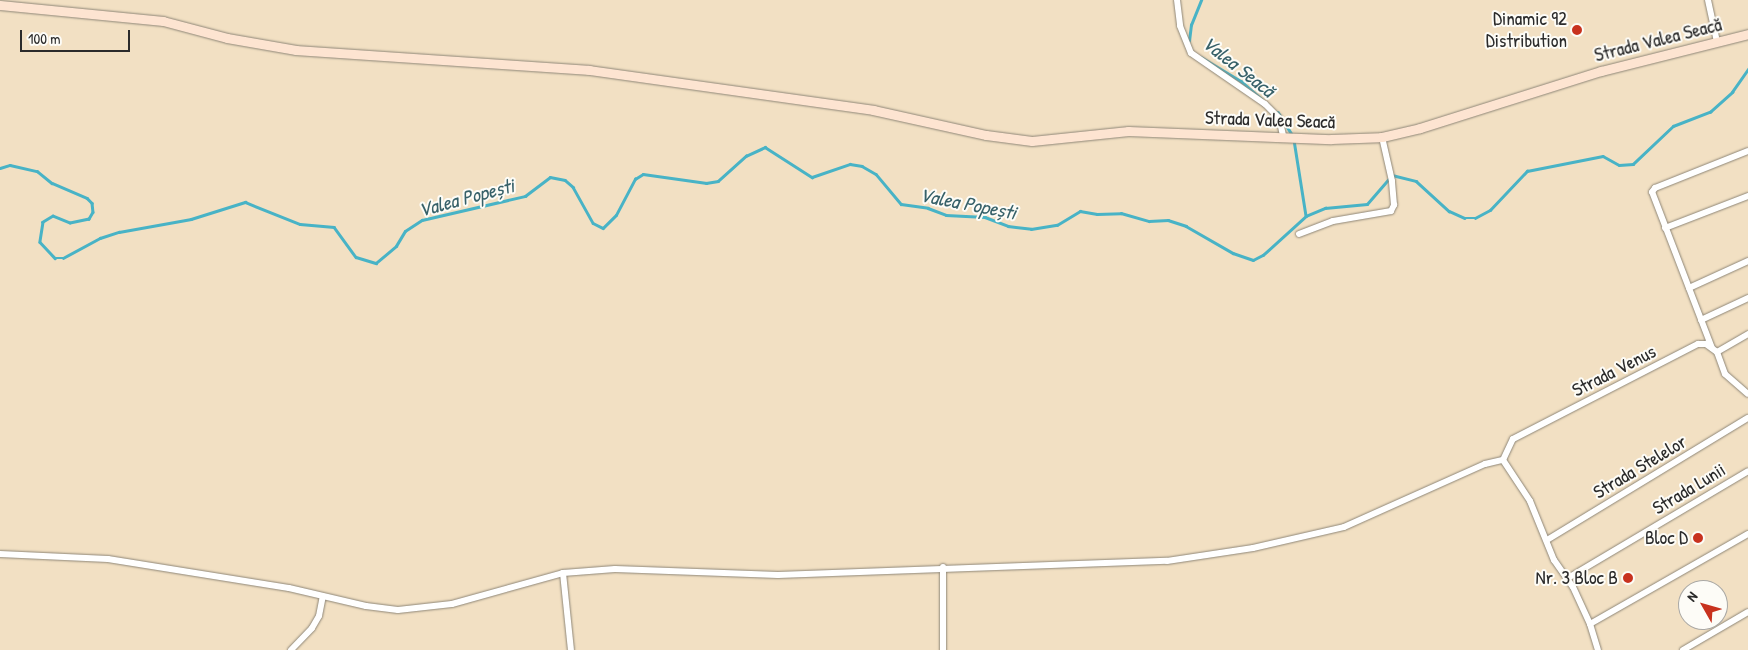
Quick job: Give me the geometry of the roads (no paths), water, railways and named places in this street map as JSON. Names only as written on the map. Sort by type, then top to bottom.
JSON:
[{"type":"main road","name":"Strada Valea Seacă","points":[[0,5],[163,21],[226,38],[291,49],[589,70],[819,102],[929,121],[1022,140],[1128,131],[1300,137],[1382,137],[1420,128],[1592,74],[1748,34]]},
{"type":"street","points":[[1176,0],[1180,26],[1192,53],[1265,104],[1279,118],[1285,136]]},
{"type":"street","points":[[1708,0],[1717,42]]},
{"type":"street","points":[[1299,234],[1333,221],[1388,213],[1394,205],[1392,181],[1382,137]]},
{"type":"street","points":[[1748,152],[1655,188],[1653,197],[1701,320],[1725,374],[1748,394]]},
{"type":"street","points":[[1665,228],[1748,196]]},
{"type":"street","points":[[1688,288],[1748,261]]},
{"type":"street","points":[[1701,320],[1748,298]]},
{"type":"street","name":"Strada Venus","points":[[1503,460],[1513,440],[1698,344],[1714,350],[1748,334]]},
{"type":"street","name":"Strada Stelelor","points":[[1547,540],[1748,418]]},
{"type":"street","points":[[0,554],[108,559],[289,588],[398,610],[452,604],[563,573],[615,569],[778,574],[1168,561],[1253,548],[1344,528],[1485,464],[1503,460],[1530,501],[1554,560],[1568,578],[1590,624],[1598,650]]},
{"type":"street","name":"Strada Lunii","points":[[1568,578],[1748,471]]},
{"type":"street","points":[[1590,624],[1748,534]]},
{"type":"street","points":[[943,567],[943,650]]},
{"type":"street","points":[[563,573],[571,650]]},
{"type":"street","points":[[291,650],[312,628],[319,616],[322,596]]},
{"type":"street","points":[[1683,650],[1748,612]]},
{"type":"waterway","name":"Valea Seacă","points":[[1189,41],[1191,25],[1201,0]]},
{"type":"waterway","name":"Valea Seacă","points":[[1201,57],[1241,81],[1262,99]]},
{"type":"waterway","name":"Valea Popești","points":[[0,168],[10,165],[37,171],[52,183],[87,198],[92,203],[93,212],[89,219],[70,223],[53,216],[43,222],[40,242],[55,258],[63,258],[100,238],[119,232],[191,219],[245,202],[300,224],[334,227],[356,257],[376,263],[396,246],[405,231],[422,220],[525,196],[550,177],[565,180],[573,187],[593,223],[603,228],[616,215],[635,179],[643,174],[706,183],[718,181],[746,156],[765,147],[812,177],[850,164],[862,166],[876,174],[901,204],[928,208],[946,215],[985,217],[1008,226],[1031,229],[1057,225],[1080,211],[1097,214],[1121,213],[1149,221],[1168,220],[1186,226],[1233,253],[1253,260],[1263,255],[1306,216],[1325,208],[1367,204],[1392,175],[1416,181],[1449,211],[1465,218],[1475,218],[1490,210],[1527,171],[1603,156],[1619,165],[1633,164],[1673,126],[1710,112],[1732,92],[1748,69]]},
{"type":"waterway","name":"Valea Seacă","points":[[1278,112],[1292,134]]},
{"type":"waterway","name":"Valea Seacă","points":[[1294,140],[1306,216]]},
{"type":"place","name":"Dinamic 92 Distribution","points":[[1577,30]]},
{"type":"place","name":"Bloc D","points":[[1698,538]]},
{"type":"place","name":"Nr. 3 Bloc B","points":[[1628,578]]}]
